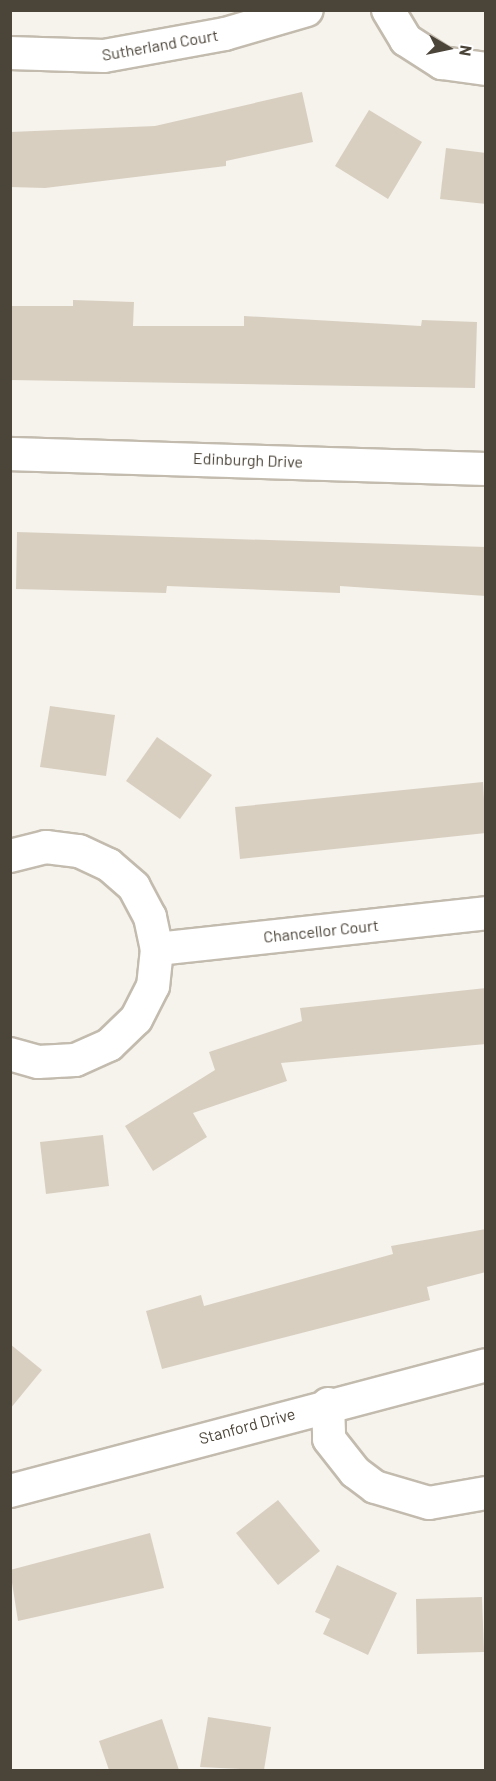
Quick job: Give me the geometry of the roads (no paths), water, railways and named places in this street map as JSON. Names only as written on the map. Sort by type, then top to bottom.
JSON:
[{"type":"street","name":"Sutherland Court","points":[[10,53],[104,56],[225,34],[307,10]]},
{"type":"street","points":[[388,10],[406,40],[442,63],[486,69]]},
{"type":"street","name":"Edinburgh Drive","points":[[10,454],[486,469]]},
{"type":"street","points":[[10,856],[46,847],[79,851],[109,865],[134,887],[150,916],[157,949],[153,986],[140,1011],[109,1045],[75,1060],[38,1062],[10,1054]]},
{"type":"street","name":"Chancellor Court","points":[[157,949],[486,914]]},
{"type":"street","name":"Stanford Drive","points":[[10,1491],[328,1404],[486,1365]]},
{"type":"street","points":[[328,1404],[329,1439],[355,1472],[375,1487],[429,1503],[486,1493]]}]
